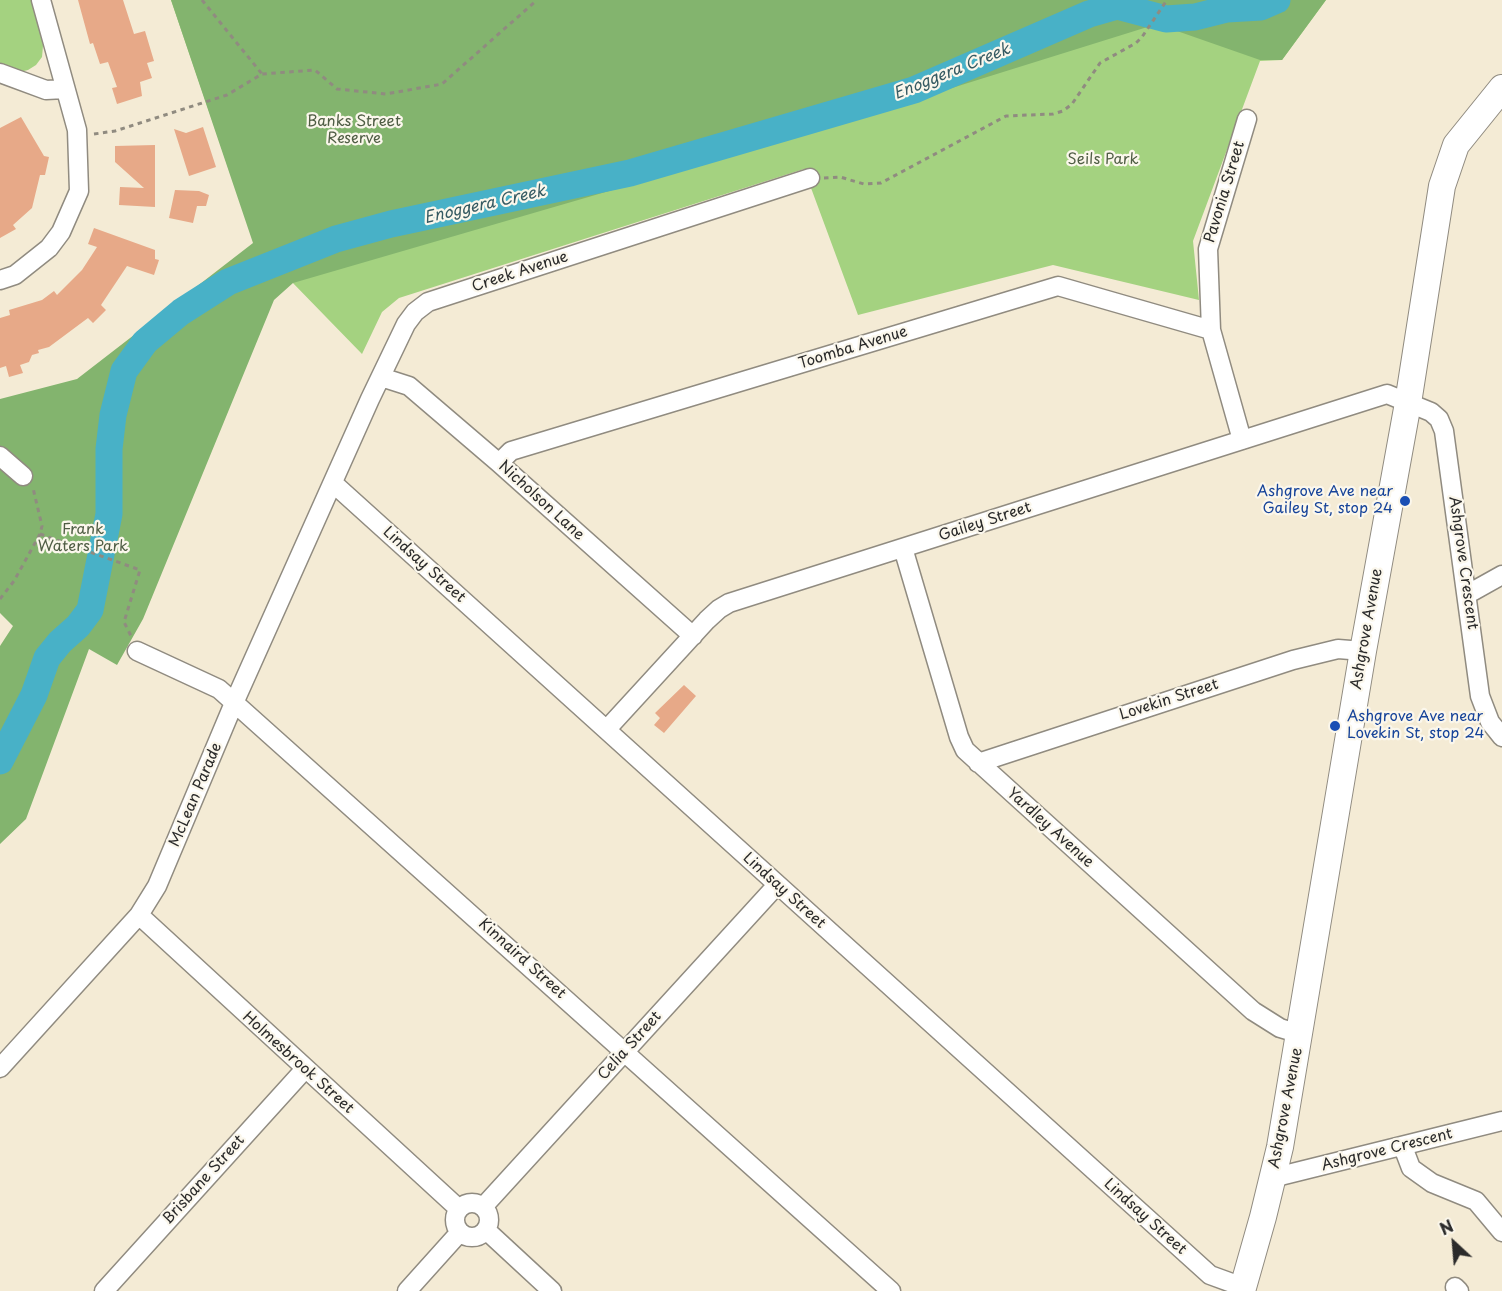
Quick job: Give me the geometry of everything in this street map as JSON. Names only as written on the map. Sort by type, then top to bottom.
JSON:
[{"type":"main road","name":"Ashgrove Avenue","points":[[1243,1289],[1280,1147],[1363,651],[1408,403],[1442,186],[1456,145],[1502,88]]},
{"type":"street","points":[[0,280],[15,274],[49,248],[60,232],[79,191],[76,131],[41,0]]},
{"type":"street","points":[[0,73],[46,90],[65,89]]},
{"type":"street","name":"Pavonia Street","points":[[1242,440],[1211,330],[1208,249],[1247,119]]},
{"type":"street","name":"Creek Avenue","points":[[333,483],[369,399],[406,324],[415,312],[428,302],[810,178]]},
{"type":"street","name":"Toomba Avenue","points":[[499,463],[512,451],[1058,286],[1211,330]]},
{"type":"street","name":"Nicholson Lane","points":[[381,377],[409,386],[693,636]]},
{"type":"street","name":"Gailey Street","points":[[607,729],[707,620],[729,603],[1387,394],[1408,403]]},
{"type":"street","name":"Ashgrove Crescent","points":[[1408,403],[1431,412],[1439,419],[1444,431],[1482,704],[1490,722],[1502,737]]},
{"type":"street","points":[[0,456],[23,477]]},
{"type":"street","name":"McLean Parade","points":[[0,1068],[139,915],[157,886],[234,703],[333,483]]},
{"type":"street","name":"Lindsay Street","points":[[333,483],[1210,1275],[1243,1289]]},
{"type":"street","name":"Yardley Avenue","points":[[903,548],[958,737],[965,750],[1253,1011],[1280,1028],[1300,1034]]},
{"type":"street","points":[[1468,594],[1502,575]]},
{"type":"street","name":"Lovekin Street","points":[[978,763],[1293,660],[1338,649],[1363,651]]},
{"type":"street","name":"Kinnaird Street","points":[[137,651],[219,689],[891,1291]]},
{"type":"street","name":"Celia Street","points":[[483,1207],[777,885]]},
{"type":"street","name":"Holmesbrook Street","points":[[139,915],[459,1209]]},
{"type":"street","name":"Brisbane Street","points":[[104,1291],[305,1069]]},
{"type":"street","name":"Ashgrove Crescent","points":[[1272,1178],[1502,1121]]},
{"type":"street","points":[[1403,1147],[1411,1168],[1432,1183],[1476,1201],[1502,1232]]},
{"type":"street","points":[[470,1203],[483,1207],[489,1218],[486,1230],[474,1237],[467,1237],[460,1232],[455,1219],[459,1209],[470,1203]]},
{"type":"street","points":[[486,1230],[552,1291]]},
{"type":"street","points":[[407,1291],[460,1232]]},
{"type":"path","points":[[202,0],[262,74]]},
{"type":"path","points":[[76,131],[115,130],[227,95],[262,74],[315,70],[337,89],[386,94],[442,84],[537,0]]},
{"type":"path","points":[[810,178],[840,177],[864,184],[880,183],[1006,116],[1053,114],[1063,111],[1072,104],[1100,63],[1136,43],[1167,0]]},
{"type":"path","points":[[0,599],[14,581],[40,534],[42,526],[34,489],[23,477]]},
{"type":"path","points":[[40,534],[140,570],[124,622],[137,651]]},
{"type":"green space","points":[[0,0],[31,0],[42,34],[43,46],[42,57],[28,70],[20,72],[0,67]]},
{"type":"green space","name":"Seils Park","points":[[171,0],[1326,0],[1282,60],[1260,61],[1193,241],[1199,300],[1053,265],[858,315],[804,169],[399,298],[382,312],[362,354],[254,243]]},
{"type":"green space","name":"Banks Street Reserve","points":[[171,0],[1326,0],[1282,60],[1260,60],[1157,24],[798,136],[293,283],[274,300],[143,619],[117,665],[89,649],[26,819],[0,844],[0,646],[13,626],[0,613],[0,399],[77,379],[253,243]]},
{"type":"building","points":[[78,0],[123,0],[134,34],[145,31],[154,61],[147,63],[152,78],[140,82],[142,96],[117,104],[112,88],[117,87],[108,62],[100,64],[93,43],[90,44]]},
{"type":"building","points":[[21,117],[44,156],[49,157],[45,175],[40,175],[32,208],[13,225],[16,229],[0,238],[0,128]]},
{"type":"building","points":[[203,127],[216,167],[189,176],[174,129],[186,133]]},
{"type":"building","points":[[155,145],[155,207],[119,205],[120,187],[144,188],[115,162],[115,146]]},
{"type":"building","points":[[175,190],[199,191],[209,195],[206,206],[197,206],[193,223],[169,218]]},
{"type":"building","points":[[94,228],[155,250],[155,259],[159,260],[154,275],[127,266],[101,305],[106,310],[93,323],[88,318],[49,347],[38,350],[39,353],[32,355],[29,362],[20,365],[23,373],[9,377],[6,366],[0,368],[0,318],[10,315],[9,310],[42,300],[54,291],[57,295],[82,270],[97,247],[88,244]]},
{"type":"building","points":[[684,685],[696,696],[664,733],[654,725],[660,718],[655,713]]},
{"type":"waterway","name":"Enoggera Creek","points":[[0,761],[34,695],[47,658],[90,610],[109,514],[109,449],[113,415],[124,371],[145,342],[181,312],[228,282],[336,239],[391,224],[630,173],[914,90],[1089,14],[1117,6],[1166,19],[1195,17],[1227,9],[1261,7],[1277,0]]},
{"type":"place","name":"Ashgrove Ave near Gailey St, stop 24","points":[[1405,501]]},
{"type":"place","name":"Ashgrove Ave near Lovekin St, stop 24","points":[[1335,726]]},
{"type":"park label","name":"Frank Waters Park","points":[[83,538]]}]
